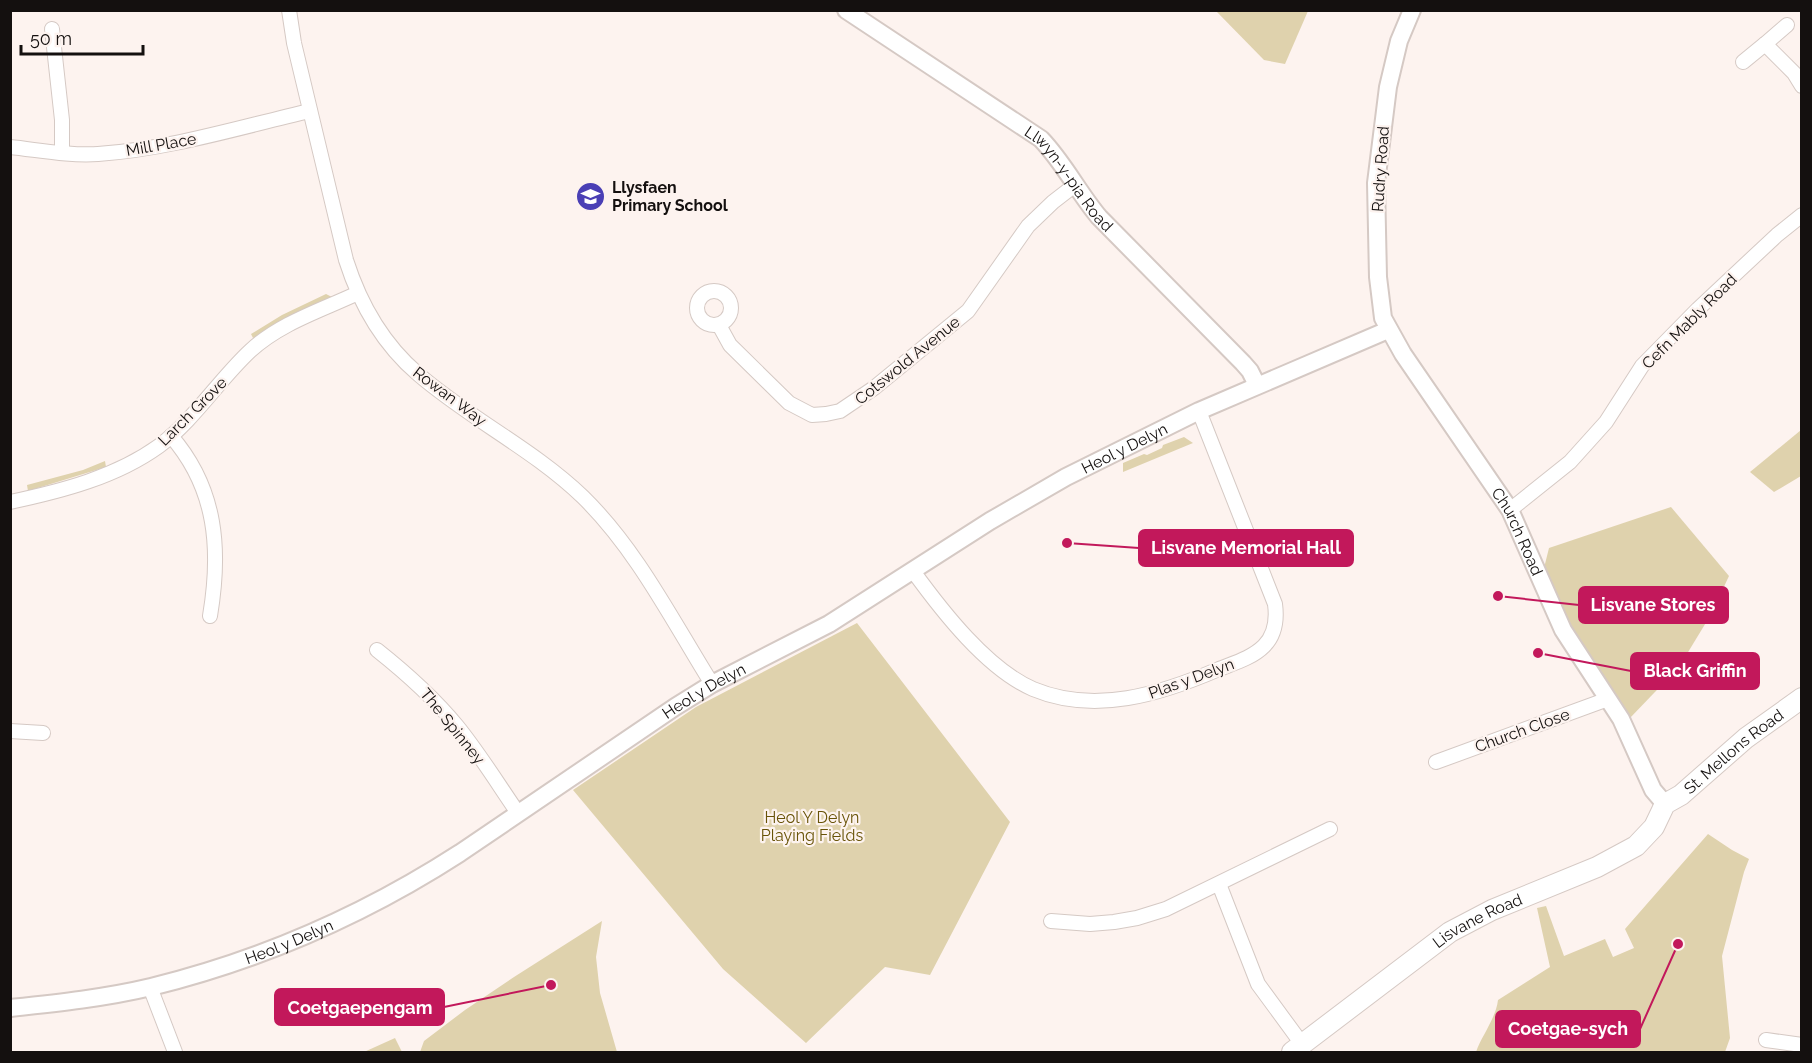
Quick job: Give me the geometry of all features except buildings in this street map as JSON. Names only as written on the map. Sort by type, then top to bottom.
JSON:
[{"type":"main road","name":"St. Mellons Road","points":[[1665,804],[1681,795],[1746,738],[1802,698]]},
{"type":"main road","name":"Lisvane Road","points":[[1297,1048],[1421,952],[1469,920],[1597,867],[1636,846],[1654,827],[1665,804]]},
{"type":"street","name":"Rowan Way","points":[[289,10],[292,34],[346,260],[358,293],[382,335],[418,374],[546,466],[600,514],[637,562],[712,684]]},
{"type":"street","name":"Llwyn-y-pia Road","points":[[846,10],[1032,131],[1050,148],[1099,217],[1243,363],[1257,385]]},
{"type":"street","name":"Rudry Road","points":[[1388,330],[1380,304],[1376,183],[1388,87],[1399,41],[1412,10]]},
{"type":"street","points":[[1743,62],[1787,25]]},
{"type":"street","points":[[52,29],[62,120],[62,153]]},
{"type":"street","points":[[1765,44],[1794,73],[1802,86]]},
{"type":"street","name":"Mill Place","points":[[10,147],[62,153],[97,154],[157,147],[310,111]]},
{"type":"street","name":"Cotswold Avenue","points":[[719,325],[730,345],[789,403],[812,415],[840,411],[874,388],[968,311],[1028,226],[1075,185]]},
{"type":"street","name":"Cefn Mably Road","points":[[1510,510],[1570,462],[1605,422],[1642,366],[1698,309],[1777,235],[1802,215]]},
{"type":"street","name":"Larch Grove","points":[[10,502],[76,485],[110,473],[144,456],[171,436],[251,350],[284,328],[358,293]]},
{"type":"street","name":"Heol y Delyn","points":[[10,1008],[78,1001],[150,987],[260,954],[354,914],[426,875],[611,749],[712,684],[829,624],[990,521],[1058,481],[1199,411],[1388,330]]},
{"type":"street","name":"Church Road","points":[[1388,330],[1510,510],[1557,618],[1630,736],[1653,790],[1665,804]]},
{"type":"street","name":"Plas y Delyn","points":[[913,571],[961,631],[1014,679],[1030,688],[1059,697],[1090,701],[1139,696],[1181,685],[1252,655],[1263,647],[1272,631],[1276,614],[1273,595],[1199,411]]},
{"type":"street","points":[[171,436],[186,453],[198,474],[204,488],[213,526],[216,566],[210,616]]},
{"type":"street","name":"The Spinney","points":[[376,650],[424,689],[443,710],[518,813]]},
{"type":"street","name":"Church Close","points":[[1436,762],[1608,699]]},
{"type":"street","points":[[10,731],[43,733]]},
{"type":"street","points":[[1051,921],[1090,924],[1137,918],[1166,909],[1330,828]]},
{"type":"street","points":[[1219,884],[1258,984],[1297,1048]]},
{"type":"street","points":[[150,987],[175,1053]]},
{"type":"street","points":[[1766,1040],[1802,1046]]},
{"type":"green space","points":[[1216,11],[1308,11],[1285,64],[1264,60]]},
{"type":"green space","points":[[326,294],[332,297],[283,320],[253,338],[251,334],[282,315]]},
{"type":"green space","points":[[1801,430],[1801,476],[1774,492],[1750,472]]},
{"type":"green space","points":[[1184,437],[1193,443],[1123,472],[1123,463],[1144,454],[1147,455],[1162,448],[1163,445]]},
{"type":"green space","points":[[105,461],[106,467],[28,491],[27,485],[83,470]]},
{"type":"green space","points":[[1671,507],[1729,576],[1710,616],[1679,667],[1629,719],[1562,611],[1544,568],[1549,548]]},
{"type":"green space","name":"Heol Y Delyn Playing Fields","points":[[857,623],[1010,822],[930,975],[885,967],[806,1043],[723,969],[573,790],[696,707]]},
{"type":"green space","points":[[1708,834],[1749,859],[1722,956],[1730,1038],[1725,1052],[1476,1052],[1495,1013],[1498,1000],[1550,967],[1537,908],[1546,906],[1564,956],[1605,939],[1613,957],[1634,948],[1625,929]]},
{"type":"green space","points":[[602,921],[596,957],[600,993],[617,1052],[420,1052],[424,1041],[465,1010]]},
{"type":"green space","points":[[395,1038],[402,1052],[364,1052]]},
{"type":"place","name":"Llysfaen Primary School","points":[[591,196]]},
{"type":"place","name":"Lisvane Memorial Hall","points":[[1067,543]]},
{"type":"place","name":"Lisvane Stores","points":[[1498,596]]},
{"type":"place","name":"Black Griffin","points":[[1538,653]]},
{"type":"place","name":"Coetgae-sych","points":[[1678,944]]},
{"type":"place","name":"Coetgaepengam","points":[[551,985]]}]
